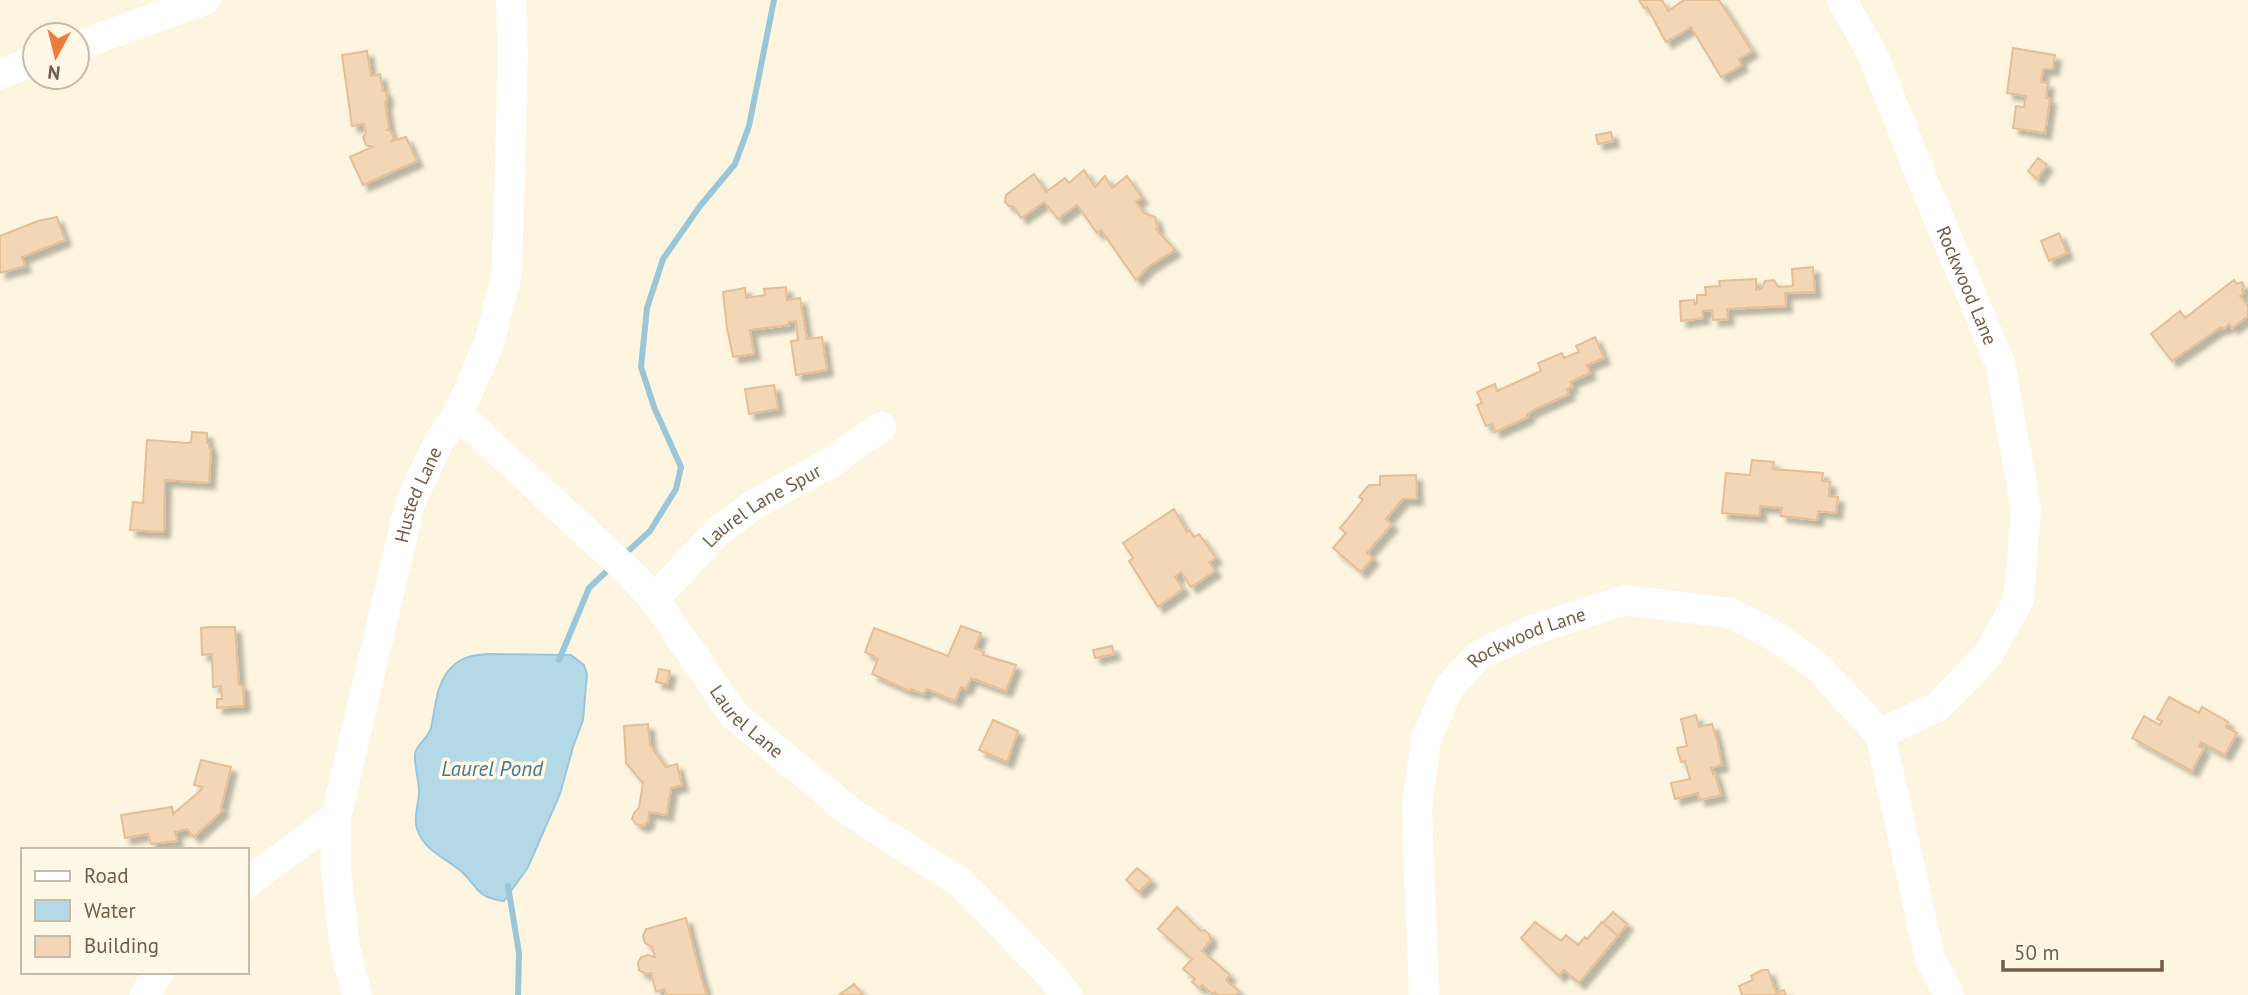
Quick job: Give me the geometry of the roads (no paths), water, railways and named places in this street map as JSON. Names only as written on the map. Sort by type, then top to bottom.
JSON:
[{"type":"street","points":[[91,41],[205,0]]},
{"type":"street","name":"Husted Lane","points":[[357,995],[345,948],[336,871],[336,817],[410,503],[438,443],[458,414],[489,342],[508,274],[513,53],[511,0]]},
{"type":"street","name":"Rockwood Lane","points":[[1424,995],[1417,808],[1426,739],[1449,687],[1478,656],[1532,630],[1625,600],[1730,613],[1770,632],[1815,664],[1880,734],[1937,707],[1988,655],[2019,599],[2026,509],[2000,363],[1872,55],[1842,0]]},
{"type":"street","points":[[0,74],[21,66]]},
{"type":"street","name":"Laurel Lane","points":[[458,414],[601,544],[654,599],[734,715],[852,813],[961,883],[1067,995]]},
{"type":"street","name":"Laurel Lane Spur","points":[[654,599],[728,524],[755,504],[830,463],[881,427]]},
{"type":"street","points":[[1880,734],[1930,958],[1949,995]]},
{"type":"street","points":[[248,882],[336,817]]},
{"type":"street","points":[[145,995],[158,974]]},
{"type":"water","name":"Laurel Pond","points":[[489,654],[571,655],[584,665],[587,674],[583,720],[560,794],[528,867],[504,901],[483,895],[462,872],[430,849],[417,829],[416,820],[419,792],[415,754],[431,728],[442,682],[459,661]]},
{"type":"waterway","points":[[624,555],[650,531],[676,489],[681,467],[654,407],[641,367],[647,308],[663,259],[700,206],[735,164],[749,126],[774,0]]},
{"type":"waterway","points":[[559,660],[589,588],[611,567]]},
{"type":"waterway","points":[[508,886],[519,953],[518,995]]}]
